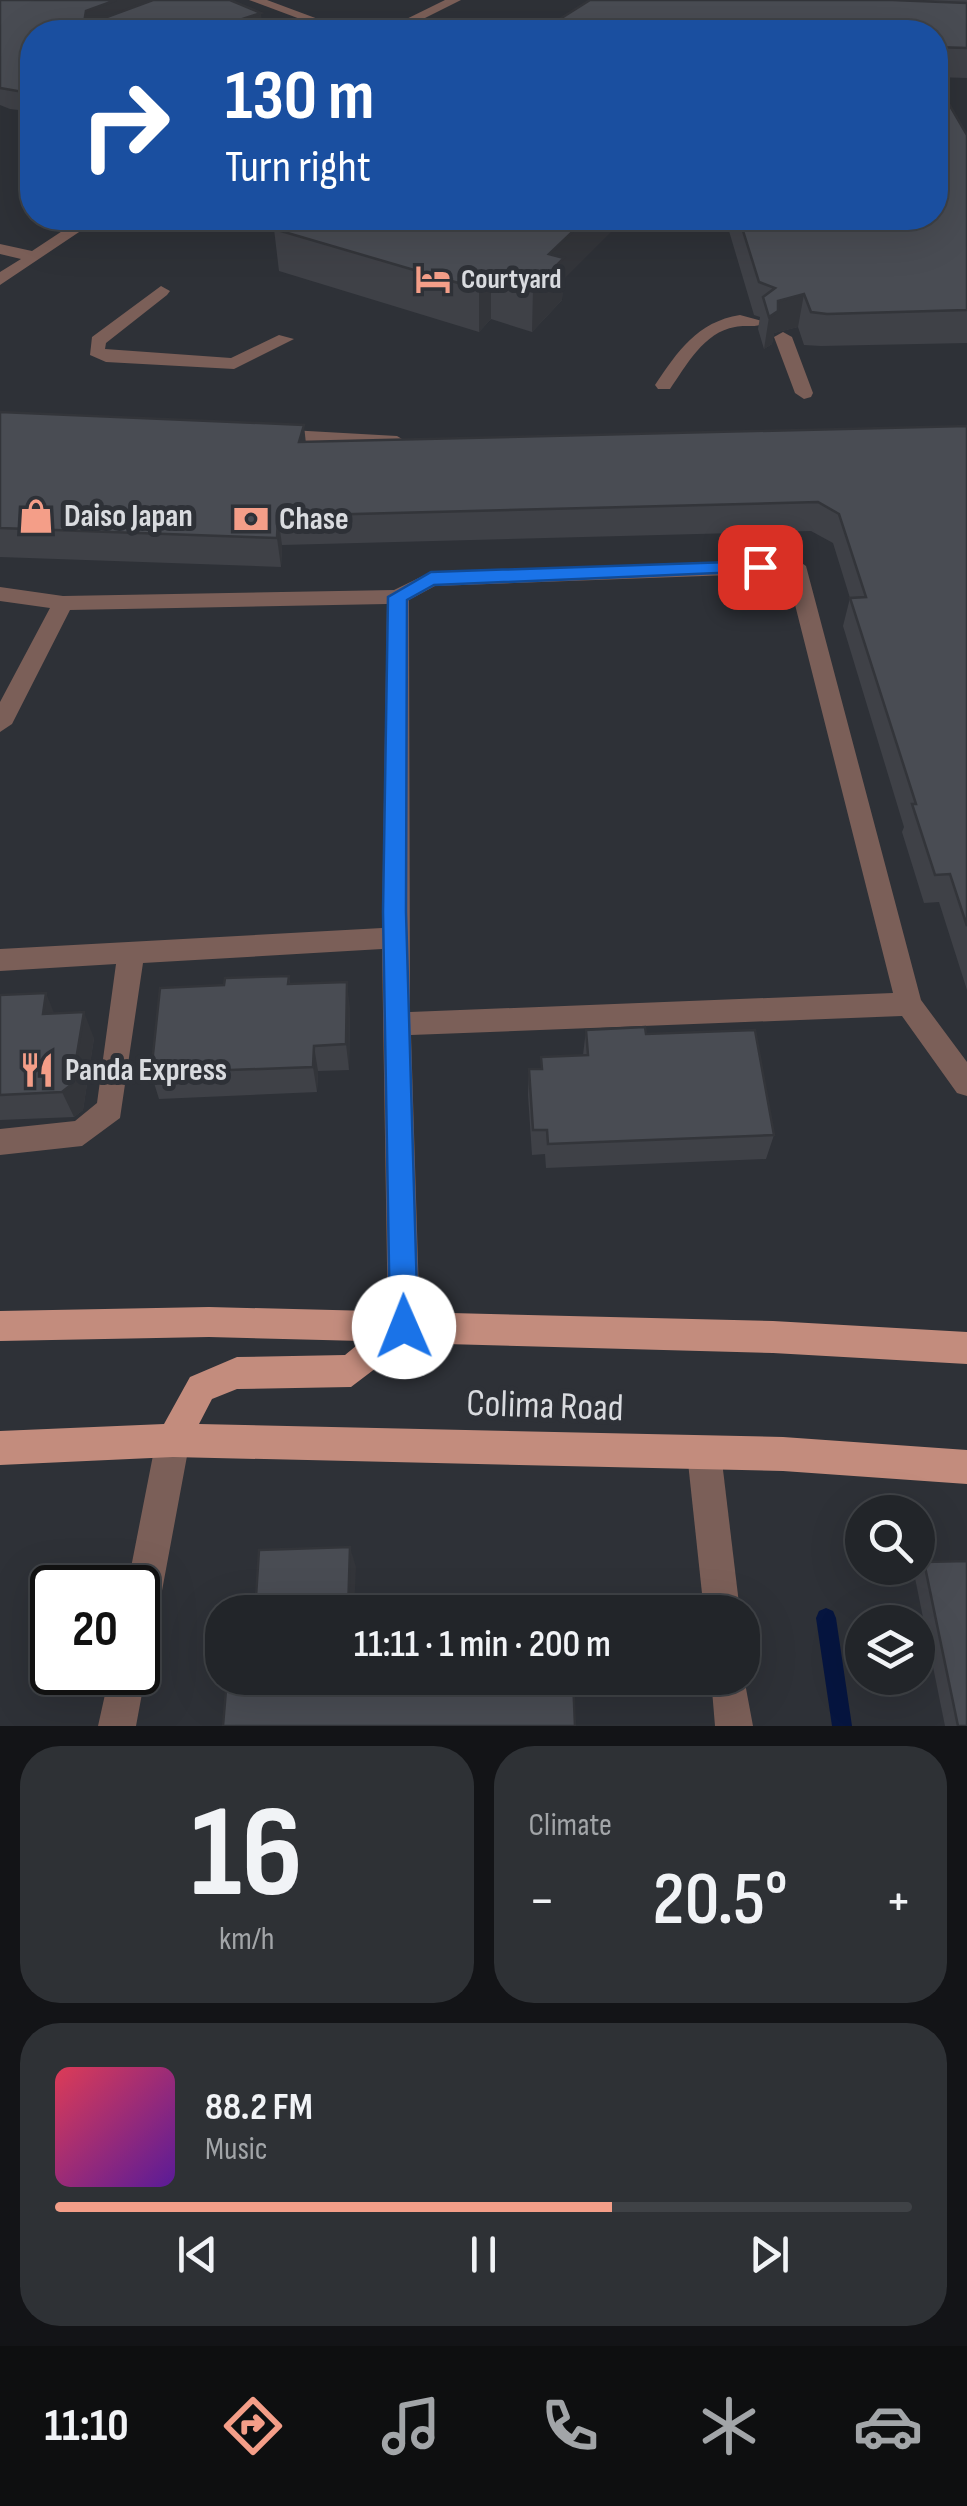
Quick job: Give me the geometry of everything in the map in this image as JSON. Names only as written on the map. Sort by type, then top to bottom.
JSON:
[{"type":"main road","points":[[0,1326],[209,1322],[967,1348]]},
{"type":"main road","points":[[172,1440],[201,1388],[236,1373],[350,1371],[404,1327]]},
{"type":"main road","name":"Colima Road","points":[[0,1448],[172,1440],[704,1453],[967,1467]]},
{"type":"street","points":[[255,0],[312,20]]},
{"type":"street","points":[[412,20],[454,0]]},
{"type":"street","points":[[0,280],[73,230]]},
{"type":"street","points":[[0,249],[31,256]]},
{"type":"street","points":[[161,291],[98,342],[96,350],[106,356],[234,364],[248,361],[285,339]]},
{"type":"street","points":[[664,385],[709,330],[736,319],[756,322]]},
{"type":"street","points":[[783,337],[804,393]]},
{"type":"street","points":[[246,434],[426,444]]},
{"type":"street","points":[[0,594],[63,603],[398,597],[431,579],[796,566],[909,1004],[967,1084]]},
{"type":"street","points":[[398,597],[395,938],[404,1327]]},
{"type":"street","points":[[0,724],[63,603]]},
{"type":"street","points":[[0,677],[25,676]]},
{"type":"street","points":[[0,960],[395,938]]},
{"type":"street","points":[[0,1142],[82,1133],[110,1109],[130,953]]},
{"type":"street","points":[[399,1024],[909,1004]]},
{"type":"street","points":[[149,1565],[172,1440]]},
{"type":"street","points":[[704,1453],[720,1595]]},
{"type":"street","points":[[118,1726],[124,1695]]},
{"type":"street","points":[[731,1695],[734,1726]]},
{"type":"building","points":[[0,0],[116,0],[86,11],[85,17],[107,17],[153,0],[230,0],[261,13],[240,20],[20,20],[20,91],[0,88]]},
{"type":"building","points":[[590,0],[967,3],[967,48],[948,47],[948,20],[558,20]]},
{"type":"building","points":[[948,102],[967,135],[967,310],[827,314],[811,312],[804,294],[778,301],[778,311],[769,317],[763,297],[775,288],[759,282],[743,230],[948,230]]},
{"type":"building","points":[[277,230],[574,230],[549,254],[564,258],[533,289],[491,277],[479,289]]},
{"type":"building","points":[[0,412],[304,425],[299,442],[967,426],[967,926],[950,874],[935,875],[912,804],[916,804],[850,598],[866,597],[839,514],[818,502],[278,516],[277,538],[0,528]]},
{"type":"building","points":[[289,976],[288,984],[347,982],[346,1044],[314,1046],[313,1067],[151,1073],[160,988],[224,985],[225,978]]},
{"type":"building","points":[[46,993],[43,1014],[84,1012],[72,1084],[62,1092],[0,1095],[0,995]]},
{"type":"building","points":[[645,1027],[646,1034],[755,1030],[774,1135],[548,1144],[547,1130],[533,1130],[529,1069],[542,1069],[541,1057],[588,1055],[586,1030]]},
{"type":"building","points":[[350,1547],[349,1595],[256,1595],[259,1550]]},
{"type":"building","points":[[967,1561],[967,1726],[958,1726],[929,1585],[935,1585],[935,1562]]},
{"type":"building","points":[[226,1695],[574,1695],[575,1726],[223,1726]]},
{"type":"waterway","points":[[826,1618],[842,1726]]},
{"type":"place","name":"Courtyard","points":[[433,279]]},
{"type":"place","name":"Daiso Japan","points":[[36,516]]},
{"type":"place","name":"Chase","points":[[251,519]]},
{"type":"place","name":"Panda Express","points":[[37,1070]]},
{"type":"route","points":[[404,1327],[394,912],[398,597],[431,579],[760,567]]}]
